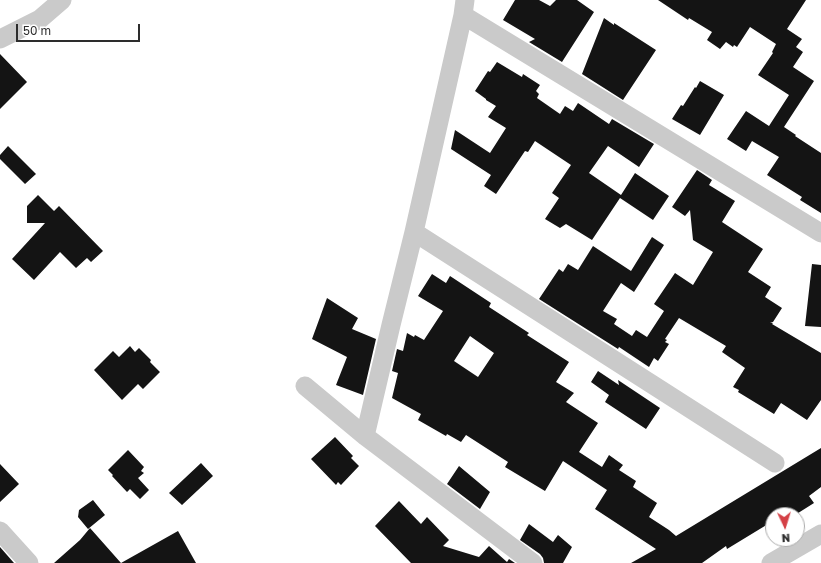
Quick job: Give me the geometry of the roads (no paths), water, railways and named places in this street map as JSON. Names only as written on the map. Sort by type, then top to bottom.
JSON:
[{"type":"street","points":[[0,38],[40,18],[62,0]]},
{"type":"street","points":[[366,436],[414,232],[464,8],[821,233]]},
{"type":"street","points":[[414,232],[775,463]]},
{"type":"street","points":[[305,386],[366,436],[533,563]]},
{"type":"street","points":[[0,531],[29,563]]},
{"type":"street","points":[[771,563],[821,534]]}]
